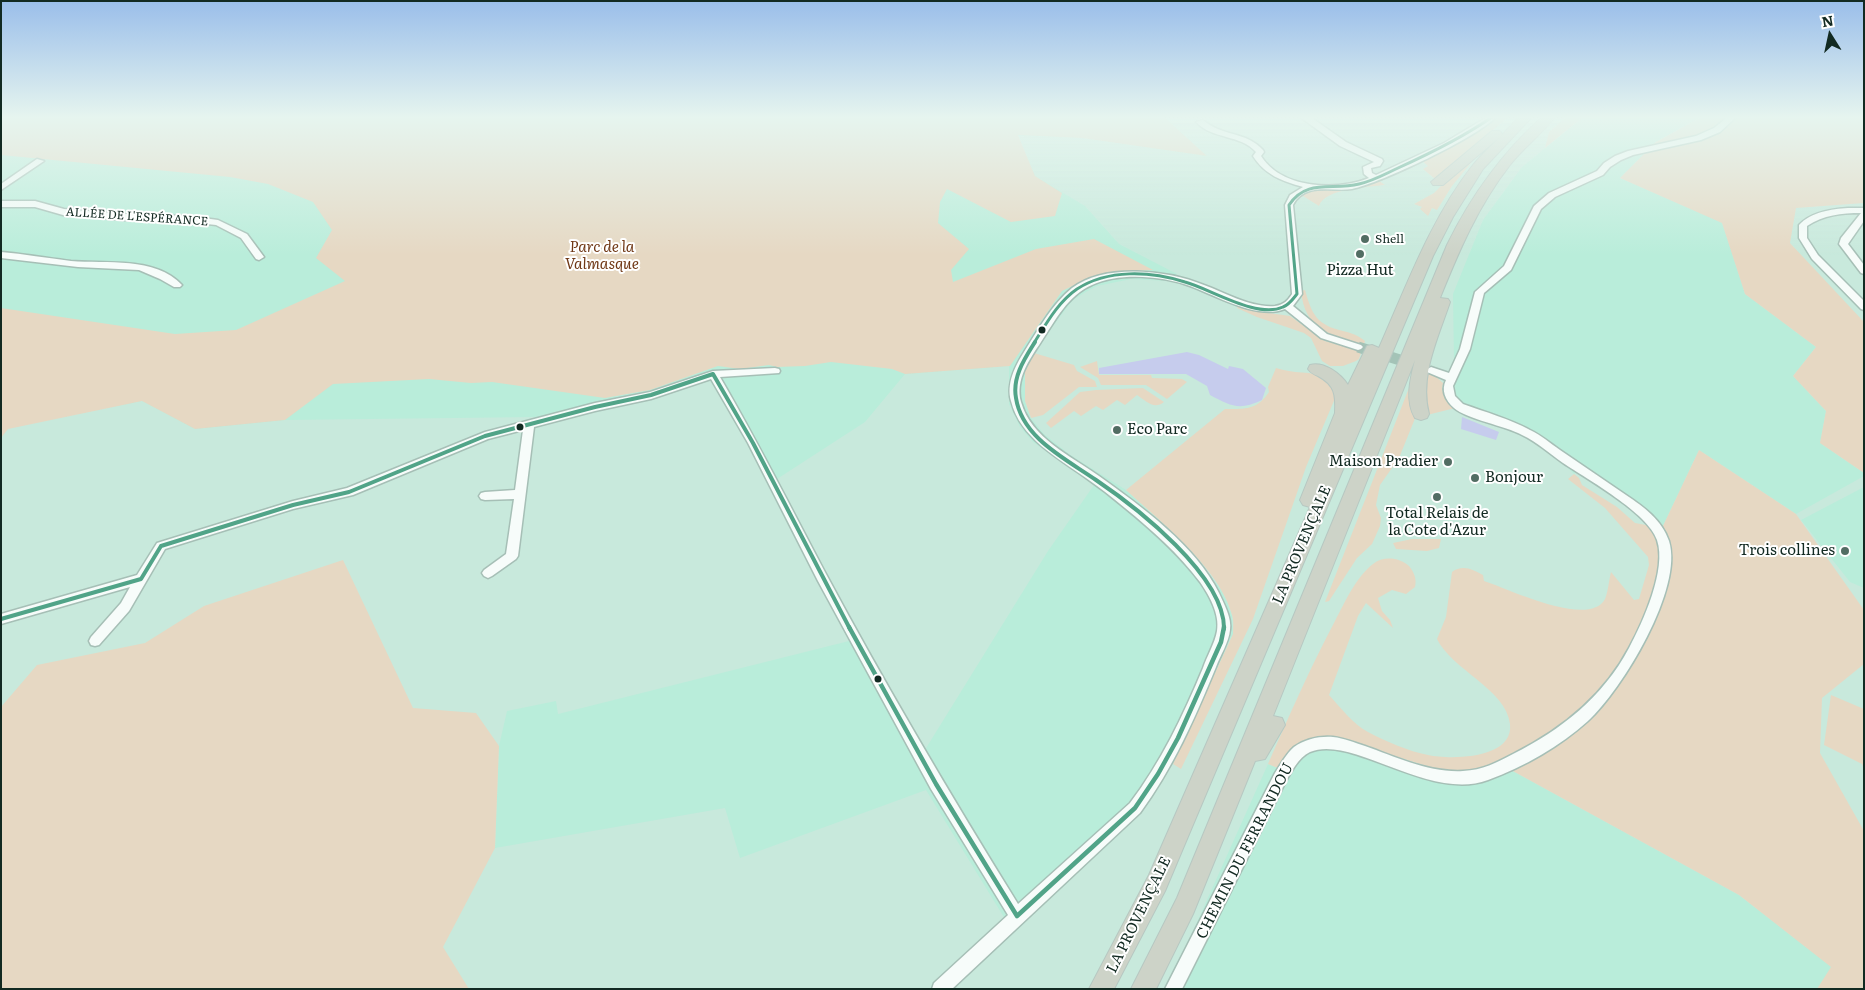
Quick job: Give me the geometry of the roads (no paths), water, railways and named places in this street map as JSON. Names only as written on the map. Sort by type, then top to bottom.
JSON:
[{"type":"highway","points":[[1438,182],[1460,163]]},
{"type":"highway","name":"LA PROVENÇALE","points":[[1101,989],[1157,883],[1415,282],[1446,217],[1483,163]]},
{"type":"highway","name":"LA PROVENÇALE","points":[[1142,989],[1185,906],[1454,245],[1465,222],[1496,173],[1505,163]]},
{"type":"highway","points":[[1421,414],[1417,401],[1418,383],[1444,297],[1454,245]]},
{"type":"highway","points":[[1265,630],[1282,564],[1343,413],[1366,366],[1365,349]]},
{"type":"highway","points":[[1316,369],[1333,376],[1342,386],[1344,398],[1343,413]]},
{"type":"highway","points":[[1230,798],[1275,725]]},
{"type":"street","points":[[1,188],[37,163]]},
{"type":"street","points":[[1261,163],[1279,178],[1314,188]]},
{"type":"street","points":[[1375,178],[1368,174],[1367,167],[1378,163]]},
{"type":"street","points":[[940,989],[1016,916],[1135,808],[1148,793],[1198,695],[1224,630],[1224,619],[1216,594],[1204,576],[1186,556],[1123,499],[1040,439],[1026,422],[1016,402],[1016,381],[1021,363],[1059,309],[1077,289],[1092,282],[1112,277],[1138,275],[1170,277],[1191,283],[1254,308],[1287,306],[1292,303],[1297,294],[1289,205],[1295,193],[1314,188],[1354,186],[1407,163]]},
{"type":"street","name":"CHEMIN DU FERRANDOU","points":[[1173,989],[1280,778],[1291,760],[1301,751],[1310,746],[1335,744],[1434,774],[1458,778],[1480,776],[1529,755],[1559,738],[1587,713],[1611,688],[1647,626],[1659,589],[1666,555],[1665,542],[1657,528],[1636,508],[1526,432],[1456,405],[1448,390],[1465,349],[1480,292],[1508,268],[1537,208],[1552,195],[1600,173],[1609,163]]},
{"type":"street","name":"ALLÉE DE L'ESPÉRANCE","points":[[1,204],[35,204],[63,212],[124,217],[189,218],[218,223],[244,236],[259,257]]},
{"type":"street","points":[[1864,211],[1828,212],[1811,218],[1803,225],[1803,238],[1815,257],[1864,307]]},
{"type":"street","points":[[1864,215],[1842,244],[1864,271]]},
{"type":"street","points":[[1,255],[77,264],[123,265],[147,268],[161,273],[177,285]]},
{"type":"street","points":[[1287,306],[1324,336],[1365,349]]},
{"type":"street","points":[[1431,370],[1452,378]]},
{"type":"street","points":[[95,641],[125,607],[161,546],[293,505],[349,492],[485,436],[529,426],[595,407],[651,395],[713,374],[775,371]]},
{"type":"street","points":[[713,374],[753,443],[822,578],[936,784],[1016,916]]},
{"type":"street","points":[[488,573],[512,556],[529,426]]},
{"type":"street","points":[[485,496],[520,494]]},
{"type":"street","points":[[1,620],[141,579]]},
{"type":"water","points":[[1187,352],[1199,355],[1228,369],[1229,366],[1243,369],[1266,388],[1262,400],[1247,405],[1235,406],[1210,395],[1207,386],[1186,374],[1099,374],[1099,368]]},
{"type":"water","points":[[1462,417],[1499,432],[1496,440],[1461,429]]},
{"type":"tunnel","points":[[1358,347],[1413,364]]},
{"type":"place","name":"Shell","points":[[1365,239]]},
{"type":"place","name":"Pizza Hut","points":[[1360,254]]},
{"type":"place","name":"Eco Parc","points":[[1117,430]]},
{"type":"place","name":"Maison Pradier","points":[[1448,462]]},
{"type":"place","name":"Bonjour","points":[[1475,478]]},
{"type":"place","name":"Total Relais de la Cote d'Azur","points":[[1437,497]]},
{"type":"place","name":"Trois collines","points":[[1845,551]]},
{"type":"park label","name":"Parc de la Valmasque","points":[[602,256]]}]
